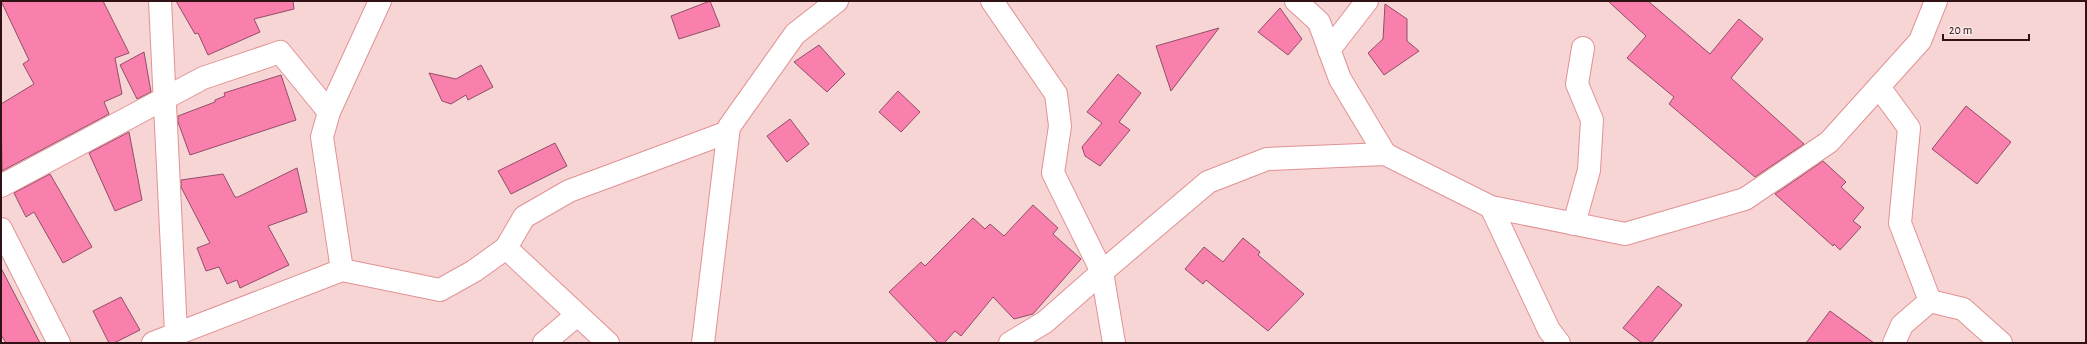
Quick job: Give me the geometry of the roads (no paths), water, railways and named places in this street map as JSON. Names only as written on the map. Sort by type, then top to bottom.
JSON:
[{"type":"street","points":[[160,1],[176,333]]},
{"type":"street","points":[[342,270],[322,137],[329,112],[380,1]]},
{"type":"street","points":[[992,1],[1056,94],[1060,126],[1053,173],[1102,272],[1114,343]]},
{"type":"street","points":[[1296,1],[1319,22],[1340,79],[1385,154]]},
{"type":"street","points":[[1330,50],[1367,1]]},
{"type":"street","points":[[1010,343],[1045,322],[1208,182],[1267,159],[1385,154],[1491,207],[1625,234],[1745,199],[1828,142],[1920,41],[1936,1]]},
{"type":"street","points":[[703,343],[729,127],[795,34],[826,4]]},
{"type":"street","points":[[1574,224],[1589,170],[1592,120],[1577,84],[1583,48]]},
{"type":"street","points":[[1,186],[203,78],[280,52],[329,112]]},
{"type":"street","points":[[1879,87],[1909,128],[1900,223],[1930,301]]},
{"type":"street","points":[[153,343],[342,270],[440,290],[474,271],[506,248],[524,217],[569,191],[728,132]]},
{"type":"street","points":[[1491,207],[1549,330],[1559,343]]},
{"type":"street","points":[[1,229],[59,343]]},
{"type":"street","points":[[506,248],[608,343]]},
{"type":"street","points":[[1894,343],[1902,325],[1930,301]]},
{"type":"street","points":[[1930,301],[1963,309],[2001,343]]},
{"type":"street","points":[[544,343],[577,315]]}]
